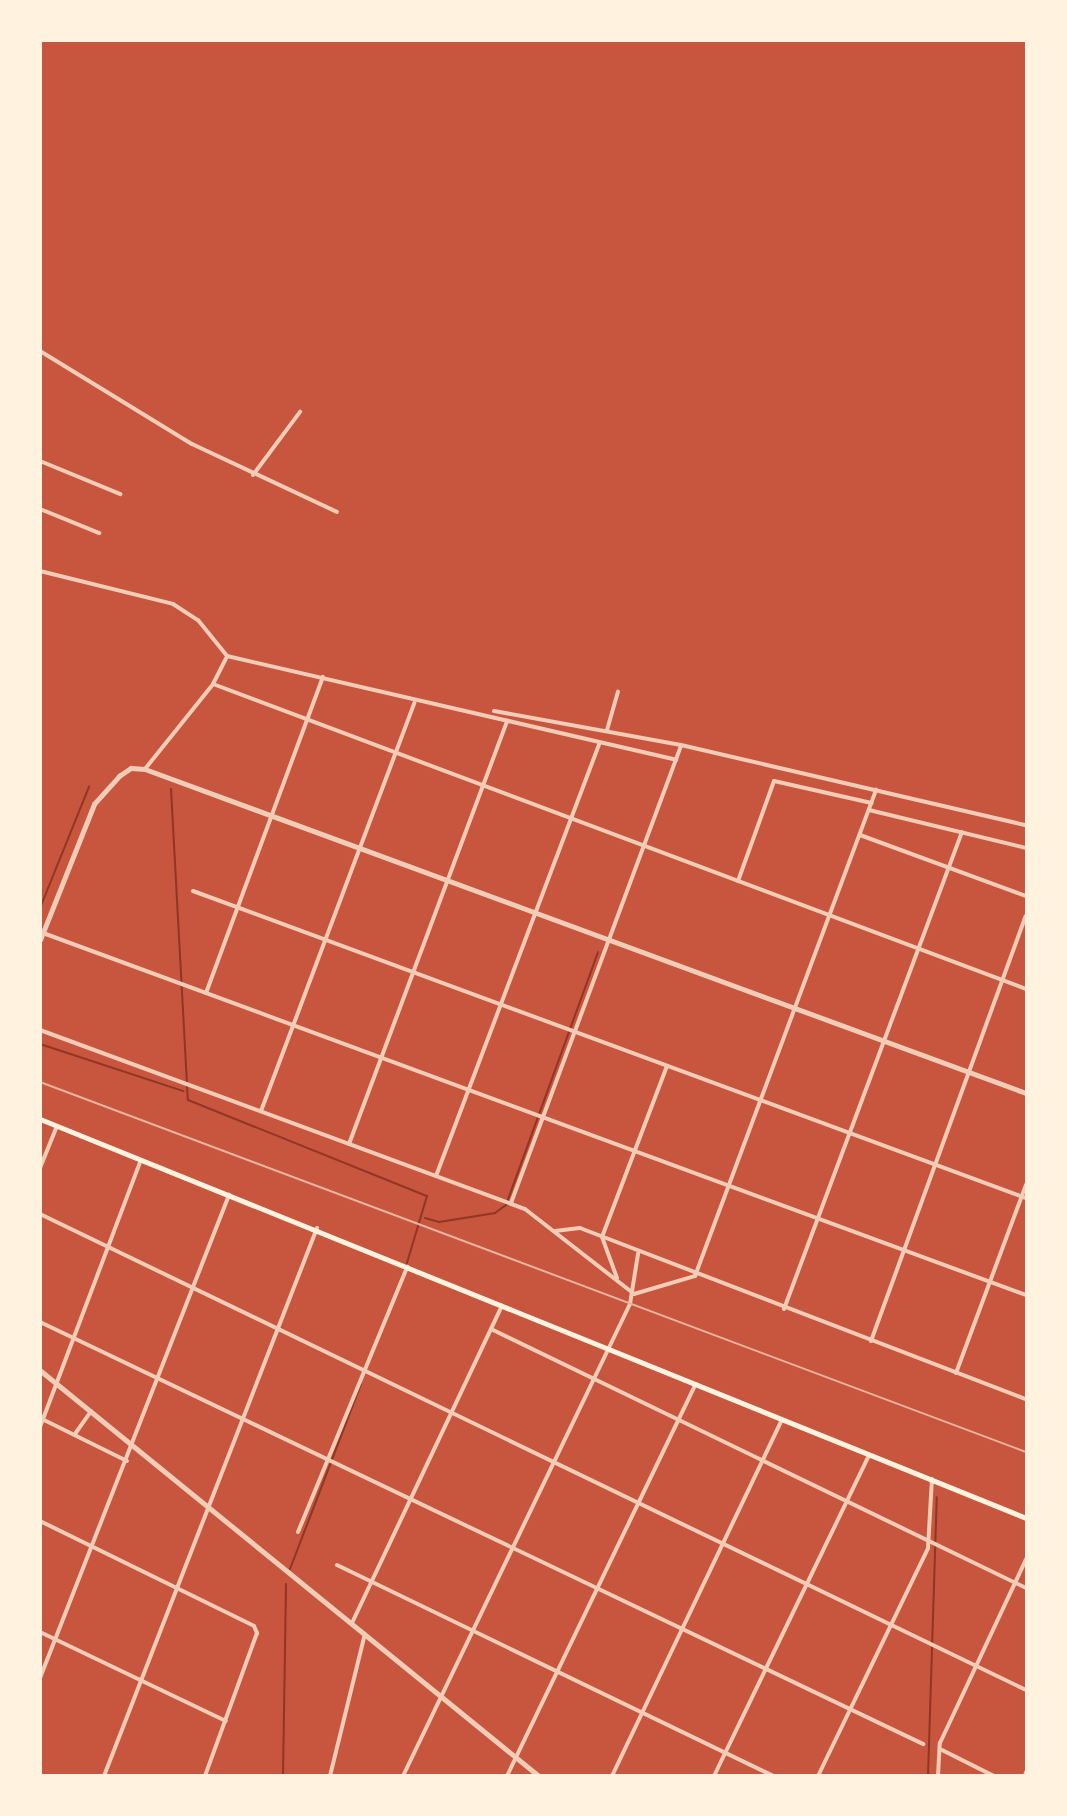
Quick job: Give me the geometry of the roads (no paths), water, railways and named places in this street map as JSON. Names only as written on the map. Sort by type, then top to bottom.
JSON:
[{"type":"main road","points":[[40,1119],[317,1228],[609,1350],[870,1452],[1026,1518]]},
{"type":"street","points":[[40,351],[253,475],[337,512]]},
{"type":"street","points":[[253,475],[300,412]]},
{"type":"street","points":[[40,461],[120,494]]},
{"type":"street","points":[[40,509],[99,533]]},
{"type":"street","points":[[40,571],[173,604],[198,620],[228,656],[323,677],[414,703],[507,721],[676,760]]},
{"type":"street","points":[[145,769],[213,684],[228,656]]},
{"type":"street","points":[[206,993],[323,677]]},
{"type":"street","points":[[213,684],[1026,989]]},
{"type":"street","points":[[607,730],[618,692]]},
{"type":"street","points":[[261,1111],[414,703]]},
{"type":"street","points":[[494,711],[681,745],[1026,825]]},
{"type":"street","points":[[349,1144],[507,721]]},
{"type":"street","points":[[436,1176],[600,742]]},
{"type":"street","points":[[511,1203],[681,745]]},
{"type":"street","points":[[1026,1093],[145,769],[131,768],[119,776],[94,804],[41,936],[294,1025],[1026,1295]]},
{"type":"street","points":[[738,881],[774,782],[872,803]]},
{"type":"street","points":[[695,1276],[876,790]]},
{"type":"street","points":[[869,810],[1026,848]]},
{"type":"street","points":[[784,1309],[962,832]]},
{"type":"street","points":[[860,835],[1026,896]]},
{"type":"street","points":[[193,891],[1024,1198]]},
{"type":"street","points":[[870,1341],[1005,981],[1026,916]]},
{"type":"street","points":[[40,1030],[511,1203],[555,1232],[634,1294]]},
{"type":"street","points":[[618,1280],[602,1237],[667,1066]]},
{"type":"street","points":[[40,1168],[57,1126]]},
{"type":"street","points":[[40,1427],[141,1160]]},
{"type":"street","points":[[956,1373],[1024,1198],[1026,1185]]},
{"type":"street","points":[[40,1678],[230,1195]]},
{"type":"street","points":[[40,1214],[1026,1690]]},
{"type":"street","points":[[104,1776],[206,1504],[317,1228]]},
{"type":"street","points":[[555,1232],[580,1228],[695,1276],[1026,1399]]},
{"type":"street","points":[[403,1776],[609,1350],[634,1294],[638,1254]]},
{"type":"street","points":[[298,1532],[330,1462],[407,1265]]},
{"type":"street","points":[[634,1294],[695,1276]]},
{"type":"street","points":[[352,1623],[373,1584],[503,1306]]},
{"type":"street","points":[[40,1322],[73,1340],[923,1744]]},
{"type":"street","points":[[491,1329],[1026,1588]]},
{"type":"street","points":[[40,1370],[539,1776]]},
{"type":"street","points":[[507,1776],[637,1502],[697,1383]]},
{"type":"street","points":[[75,1434],[92,1411]]},
{"type":"street","points":[[42,1419],[127,1461]]},
{"type":"street","points":[[612,1776],[782,1419]]},
{"type":"street","points":[[714,1776],[870,1452]]},
{"type":"street","points":[[818,1776],[928,1548],[932,1479]]},
{"type":"street","points":[[40,1521],[254,1626],[257,1633],[205,1776]]},
{"type":"street","points":[[938,1776],[940,1749],[1026,1559]]},
{"type":"street","points":[[337,1565],[773,1776]]},
{"type":"street","points":[[40,1632],[226,1721]]},
{"type":"street","points":[[330,1776],[365,1634]]},
{"type":"street","points":[[940,1749],[994,1776]]},
{"type":"waterway","points":[[40,908],[89,787]]},
{"type":"waterway","points":[[171,789],[188,1100],[427,1196],[406,1266]]},
{"type":"waterway","points":[[425,1218],[439,1222],[495,1213],[506,1205],[598,952]]},
{"type":"waterway","points":[[40,1044],[183,1091]]},
{"type":"waterway","points":[[290,1569],[361,1384]]},
{"type":"waterway","points":[[928,1776],[937,1497]]},
{"type":"waterway","points":[[283,1776],[286,1584]]},
{"type":"railway","points":[[40,1082],[1026,1452]]}]
